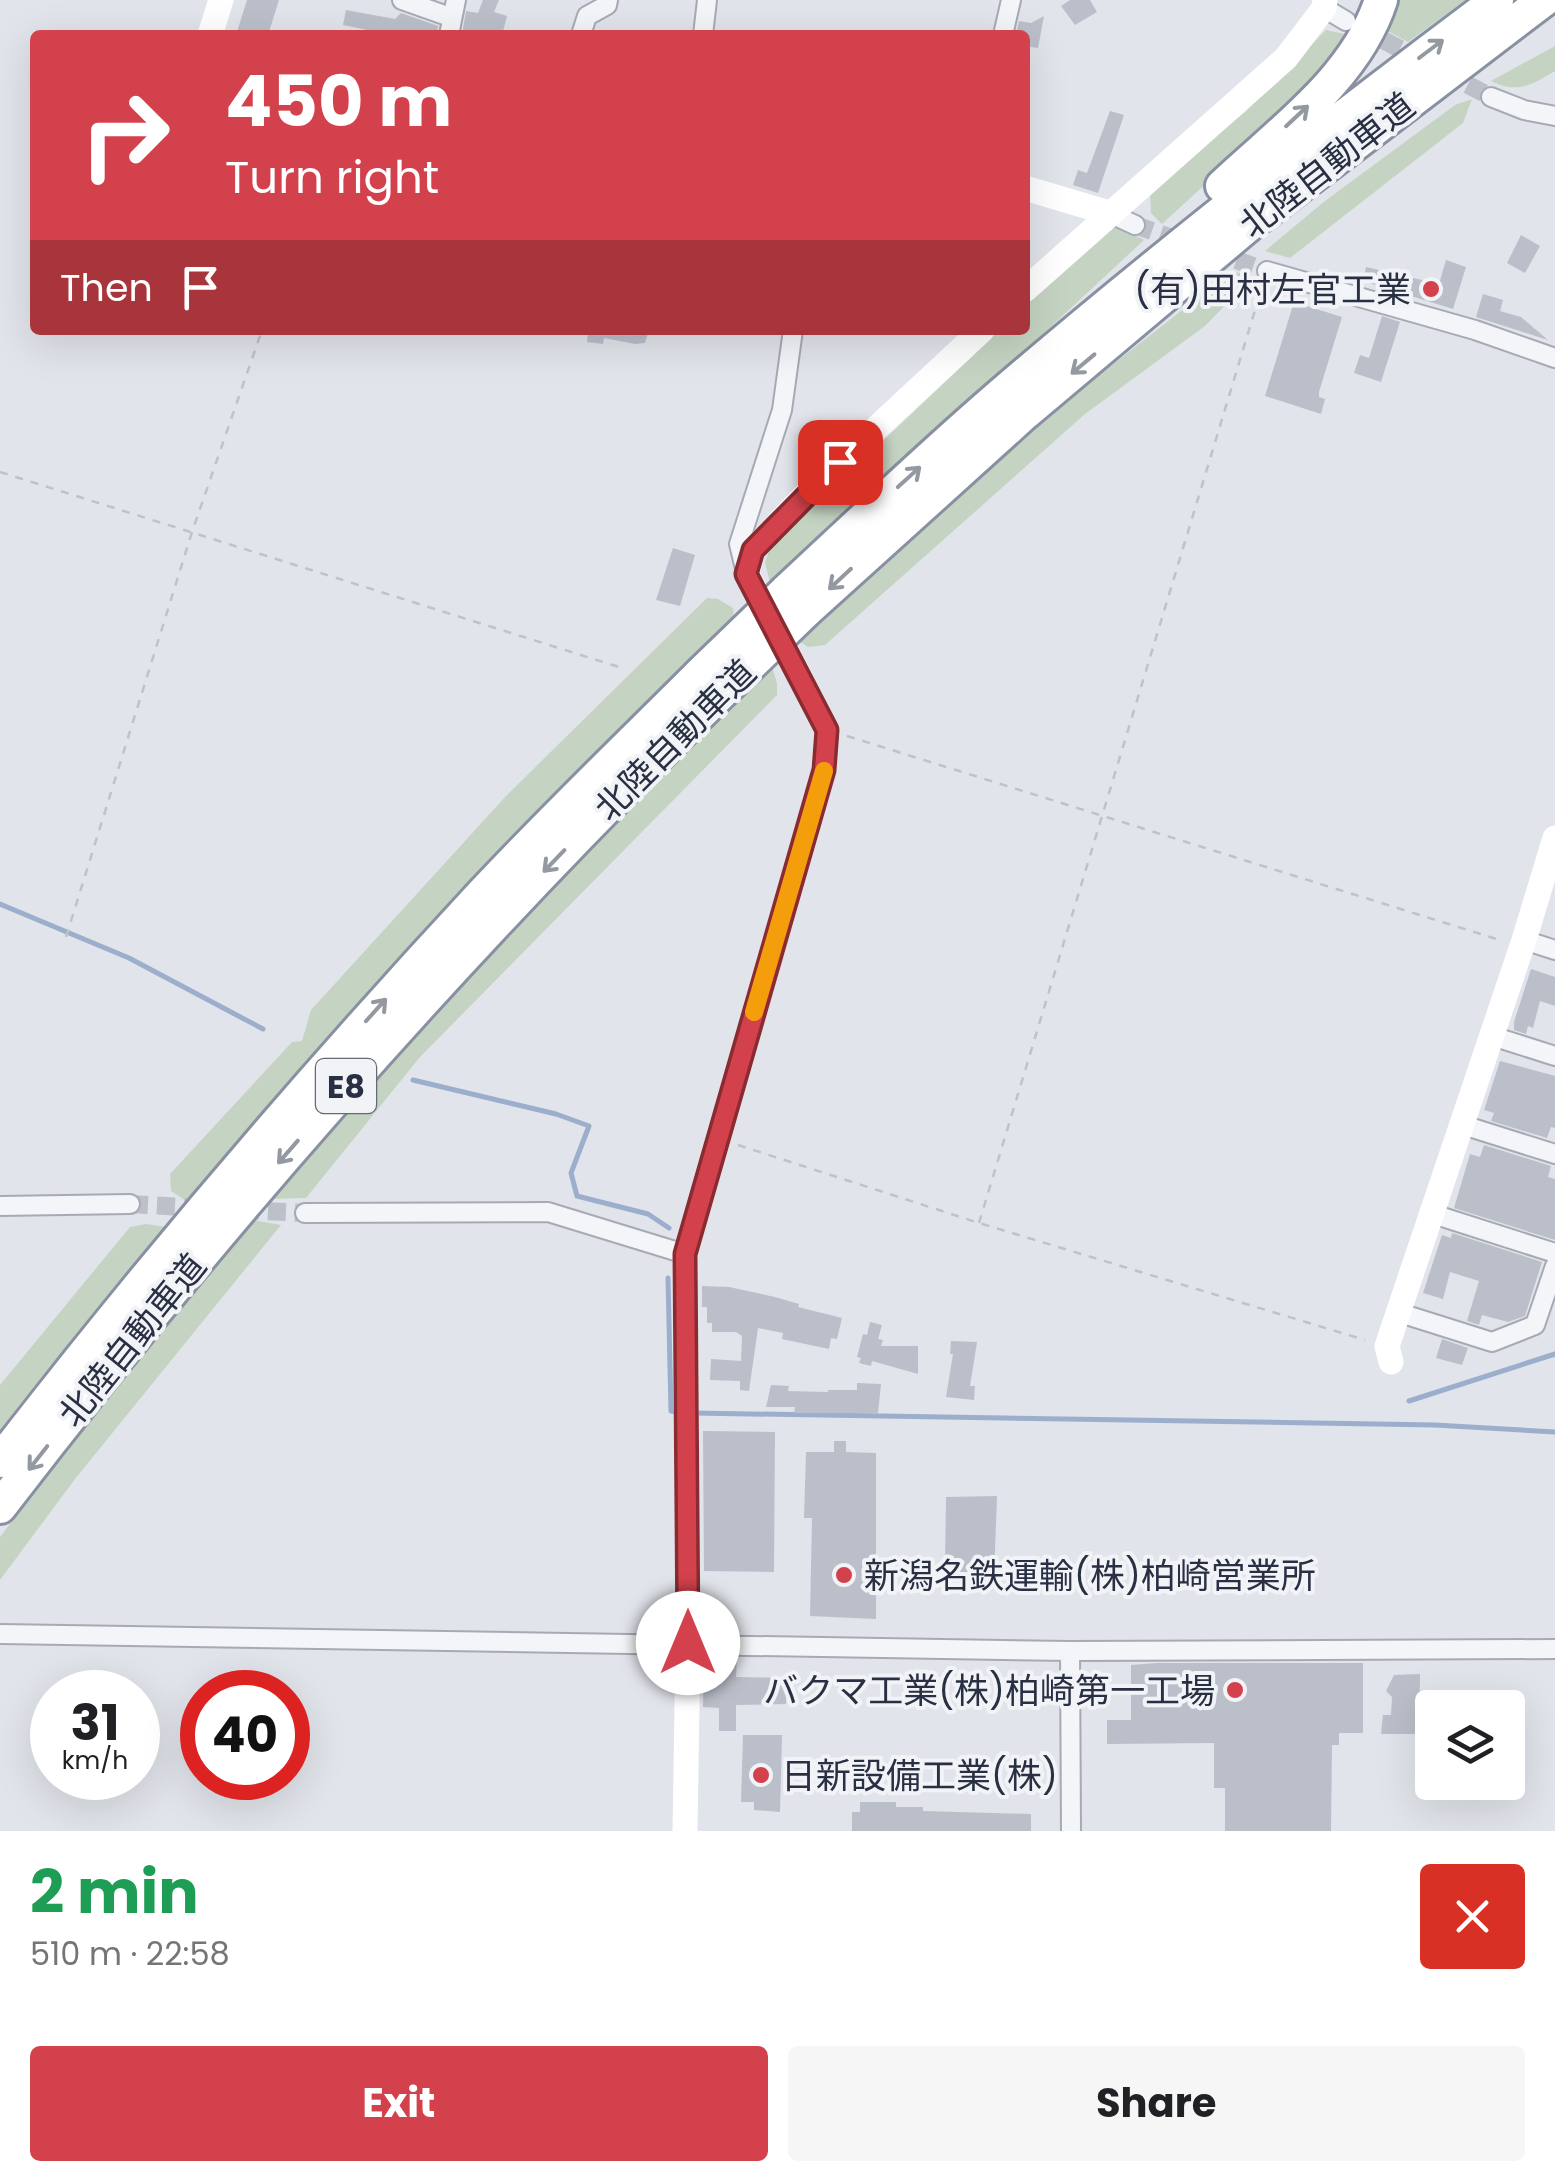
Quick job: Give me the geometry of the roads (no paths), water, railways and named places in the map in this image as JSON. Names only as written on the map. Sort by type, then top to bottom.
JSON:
[{"type":"highway","points":[[996,398],[1325,88],[1364,36],[1381,0]]},
{"type":"highway","name":"北陸自動車道","points":[[0,1461],[148,1273],[374,1012],[497,878],[712,682],[996,398],[1229,205],[1497,0]]},
{"type":"highway","name":"北陸自動車道","points":[[796,601],[1384,119],[1544,0]]},
{"type":"highway","points":[[1139,316],[1192,281],[1390,126],[1555,22]]},
{"type":"highway","name":"北陸自動車道","points":[[0,1506],[174,1286],[290,1148],[712,682]]},
{"type":"street","points":[[212,30],[221,0]]},
{"type":"street","points":[[402,0],[452,17]]},
{"type":"street","points":[[583,30],[587,16],[607,5],[608,0]]},
{"type":"street","points":[[704,30],[707,0]]},
{"type":"street","points":[[1004,30],[1010,0]]},
{"type":"street","points":[[1030,285],[1286,58],[1332,10]]},
{"type":"street","points":[[1491,97],[1524,110],[1555,116]]},
{"type":"street","points":[[1030,189],[1109,213],[1135,225]]},
{"type":"street","points":[[1267,271],[1475,330],[1555,358]]},
{"type":"street","points":[[685,1831],[685,1254],[824,770],[827,730],[746,574],[739,544],[782,410],[792,335]]},
{"type":"street","points":[[746,574],[753,550],[811,489],[977,335]]},
{"type":"street","points":[[1389,1354],[1555,841]]},
{"type":"street","points":[[1523,943],[1555,950]]},
{"type":"street","points":[[1492,1036],[1555,1056]]},
{"type":"street","points":[[1463,1125],[1555,1154]]},
{"type":"street","points":[[0,1206],[130,1204]]},
{"type":"street","points":[[305,1213],[548,1212],[685,1254]]},
{"type":"street","points":[[1433,1214],[1555,1253]]},
{"type":"street","points":[[1400,1313],[1492,1342],[1535,1325],[1555,1266]]},
{"type":"street","points":[[0,1634],[1070,1651],[1555,1649]]},
{"type":"street","points":[[1070,1651],[1070,1831]]},
{"type":"waterway","points":[[0,904],[129,958],[263,1029]]},
{"type":"waterway","points":[[413,1080],[556,1114],[589,1126],[571,1173],[577,1196],[648,1214],[669,1228]]},
{"type":"waterway","points":[[668,1278],[671,1411],[677,1412]]},
{"type":"waterway","points":[[1409,1401],[1555,1354]]},
{"type":"waterway","points":[[693,1413],[1435,1425],[1555,1432]]},
{"type":"tunnel","points":[[1360,28],[1421,60]]},
{"type":"tunnel","points":[[1444,72],[1491,97]]},
{"type":"tunnel","points":[[1135,225],[1186,243]]},
{"type":"tunnel","points":[[1211,251],[1267,271]]},
{"type":"tunnel","points":[[130,1204],[205,1208]]},
{"type":"tunnel","points":[[241,1210],[305,1213]]},
{"type":"place","name":"(有)田村左官工業","points":[[1431,289]]},
{"type":"place","name":"新潟名鉄運輸(株)柏崎営業所","points":[[844,1575]]},
{"type":"place","name":"バクマ工業(株)柏崎第一工場","points":[[1235,1690]]},
{"type":"place","name":"日新設備工業(株)","points":[[761,1775]]}]
